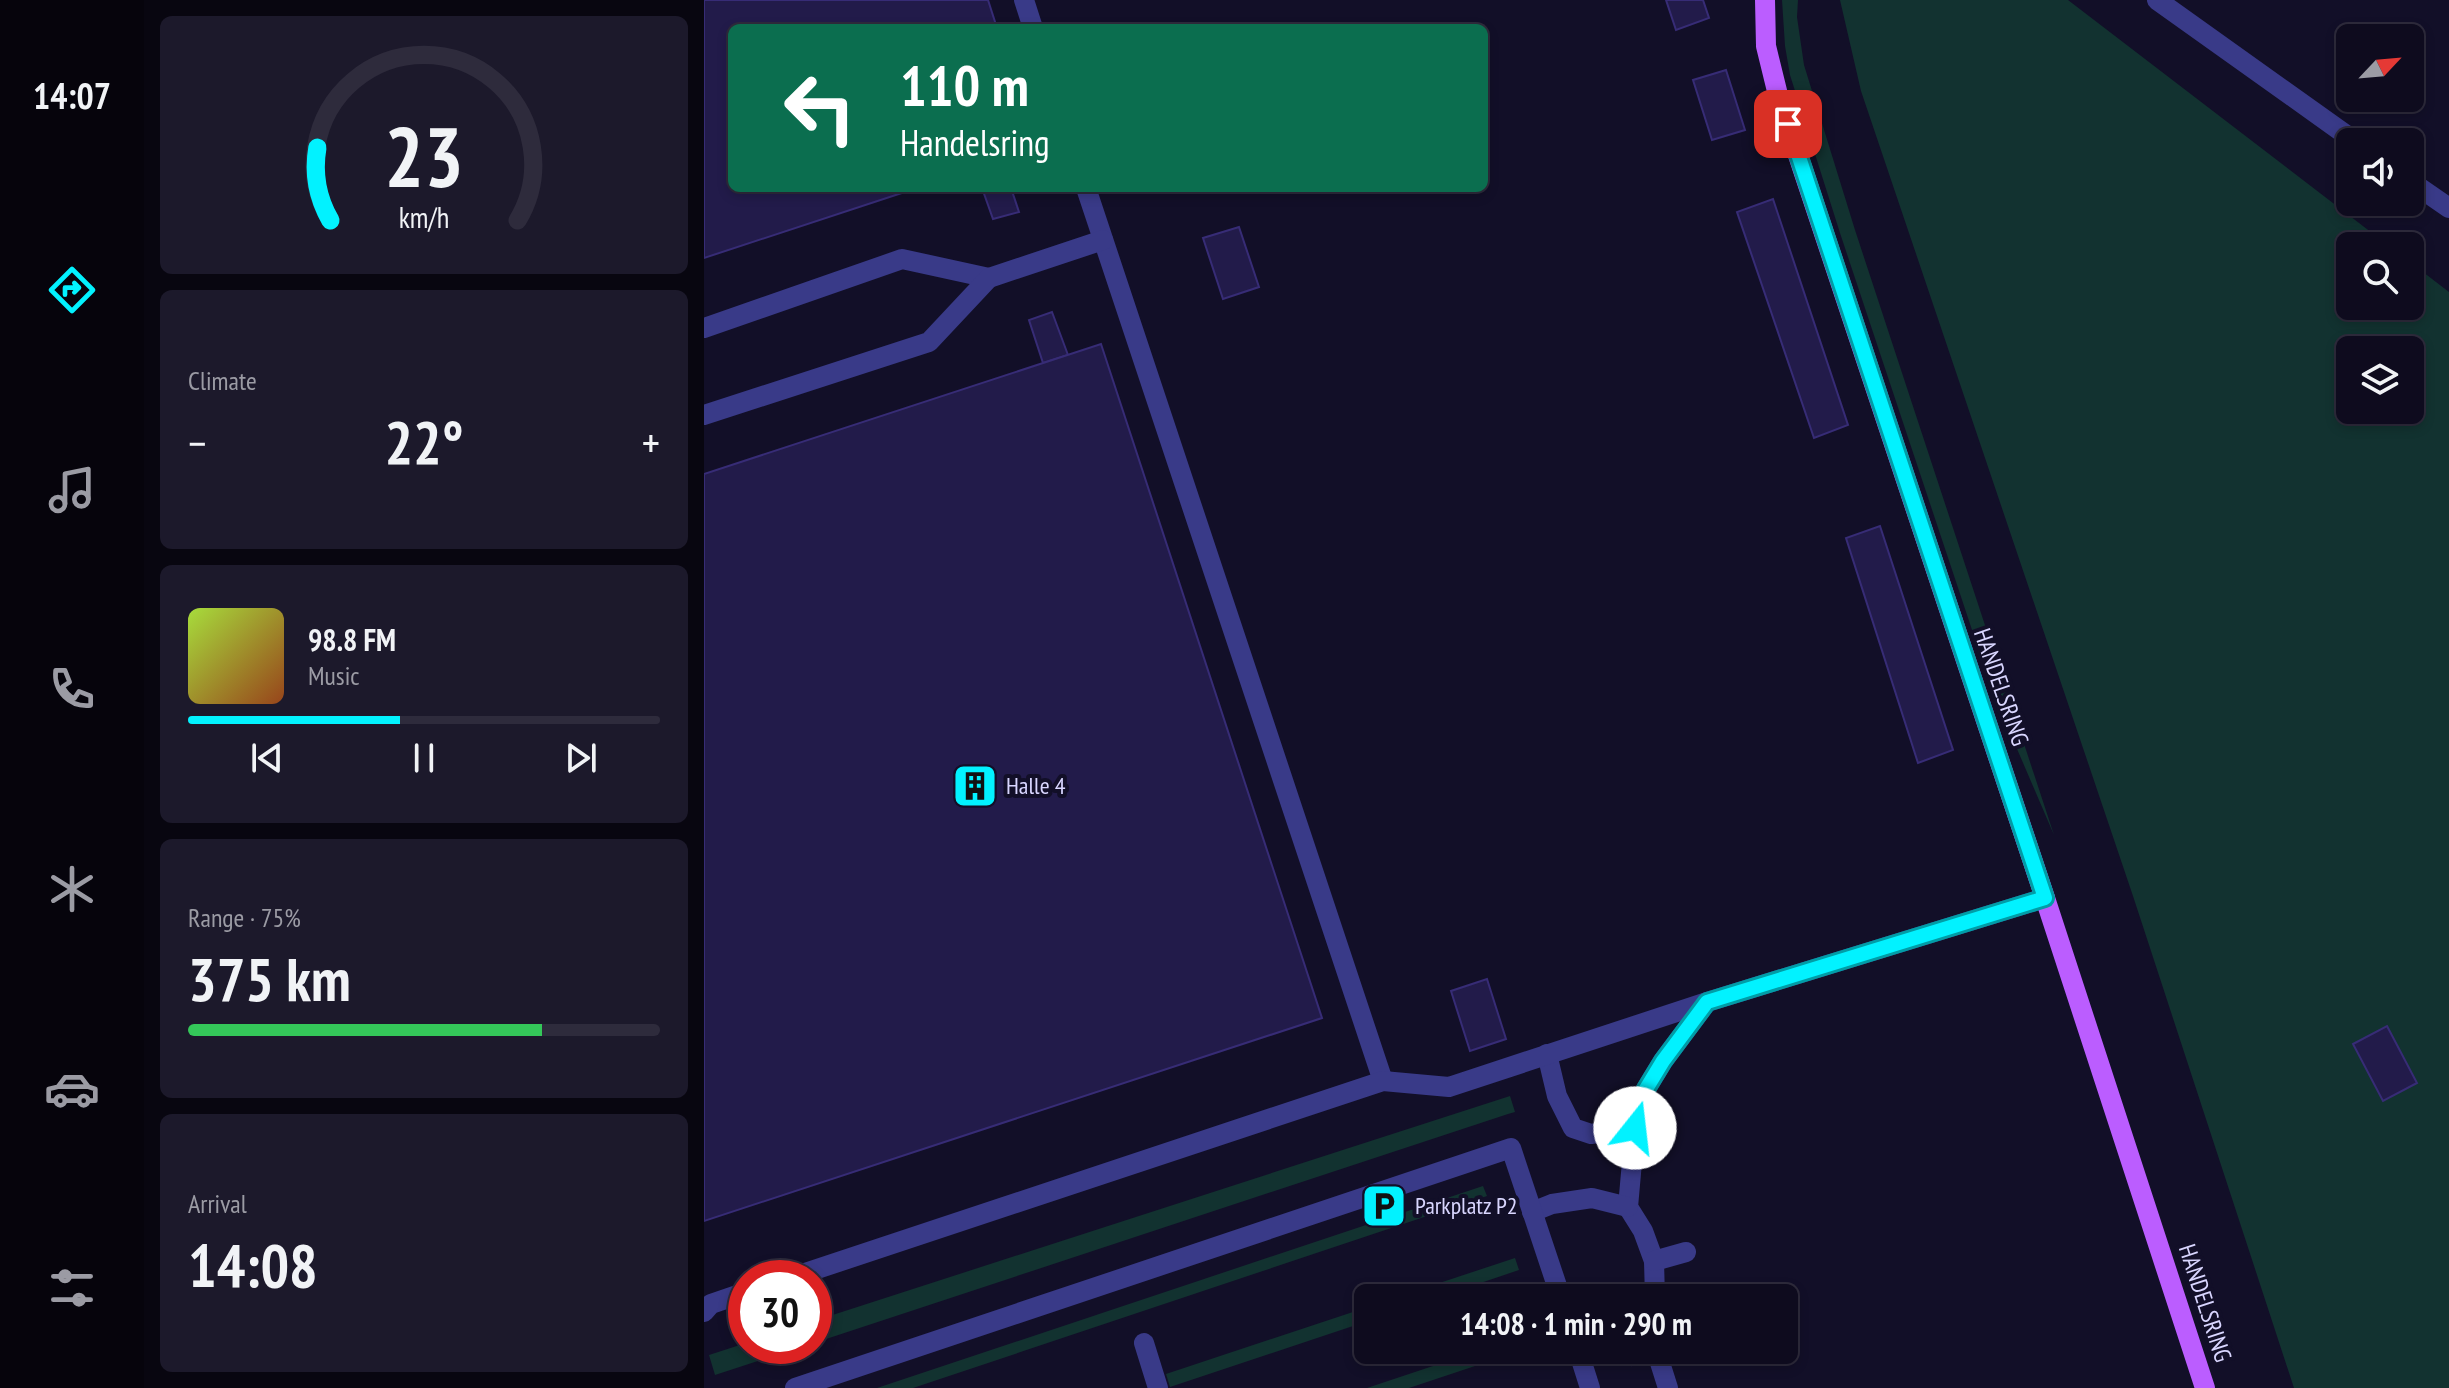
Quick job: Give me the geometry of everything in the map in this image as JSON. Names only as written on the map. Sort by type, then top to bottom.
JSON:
[{"type":"main road","name":"HANDELSRING","points":[[1765,0],[1766,46],[1778,95],[2205,1388]]},
{"type":"street","points":[[1024,0],[1032,24]]},
{"type":"street","points":[[2157,0],[2336,128]]},
{"type":"street","points":[[2424,191],[2449,208]]},
{"type":"street","points":[[1087,192],[1383,1081]]},
{"type":"street","points":[[704,415],[929,342],[989,278],[1103,240]]},
{"type":"street","points":[[704,328],[902,259],[989,278]]},
{"type":"street","points":[[832,1264],[1383,1081],[1449,1087],[1707,1002],[2045,898]]},
{"type":"street","points":[[1655,1284],[1654,1261],[1643,1231],[1628,1207],[1635,1128],[1646,1089],[1707,1002]]},
{"type":"street","points":[[1547,1054],[1557,1096],[1573,1128],[1591,1134],[1635,1128]]},
{"type":"street","points":[[795,1388],[1511,1148],[1556,1284]]},
{"type":"street","points":[[1532,1212],[1552,1204],[1592,1198],[1628,1207]]},
{"type":"street","points":[[1654,1261],[1686,1252]]},
{"type":"street","points":[[704,1312],[711,1304],[728,1298]]},
{"type":"street","points":[[1144,1343],[1158,1388]]},
{"type":"street","points":[[1582,1364],[1590,1388]]},
{"type":"street","points":[[1660,1364],[1668,1388]]},
{"type":"green space","points":[[1782,0],[1798,0],[1797,17],[1804,65],[1855,230],[2054,835],[1993,693],[1840,233],[1790,75]]},
{"type":"green space","points":[[1840,0],[2068,0],[2336,205],[2336,216],[2350,216],[2371,232],[2336,232],[2336,320],[2424,320],[2424,273],[2449,292],[2449,1388],[2294,1388],[2133,896],[1861,91]]},
{"type":"green space","points":[[1510,1096],[1515,1112],[832,1337],[832,1315]]},
{"type":"green space","points":[[1483,1186],[1487,1196],[913,1388],[877,1388]]},
{"type":"green space","points":[[1515,1258],[1519,1270],[1478,1284],[1436,1284]]},
{"type":"green space","points":[[1354,1312],[1354,1326],[1170,1387],[1166,1374]]},
{"type":"green space","points":[[728,1349],[728,1364],[749,1364],[715,1375],[709,1355]]},
{"type":"green space","points":[[1439,1364],[1481,1364],[1409,1388],[1367,1388]]},
{"type":"building","points":[[704,0],[988,0],[996,24],[728,24],[728,192],[905,192],[704,258]]},
{"type":"building","points":[[1666,0],[1703,0],[1709,18],[1676,30]]},
{"type":"building","points":[[1726,70],[1745,130],[1712,140],[1693,80]]},
{"type":"building","points":[[983,192],[1012,192],[1019,212],[993,219]]},
{"type":"building","points":[[1773,199],[1848,425],[1814,438],[1737,212]]},
{"type":"building","points":[[1239,227],[1259,287],[1223,299],[1203,238]]},
{"type":"building","points":[[1052,312],[1068,355],[1043,363],[1029,320]]},
{"type":"building","name":"Halle 4","points":[[1101,344],[1322,1018],[704,1221],[704,474]]},
{"type":"building","points":[[1880,526],[1953,750],[1918,763],[1846,538]]},
{"type":"building","points":[[1487,979],[1506,1039],[1470,1051],[1451,991]]},
{"type":"building","points":[[2387,1026],[2417,1083],[2383,1101],[2353,1044]]},
{"type":"place","name":"Halle 4","points":[[975,786]]},
{"type":"place","name":"Parkplatz P2","points":[[1384,1206]]},
{"type":"route","points":[[1635,1128],[1646,1089],[1707,1002],[2045,898],[1788,124]]}]
